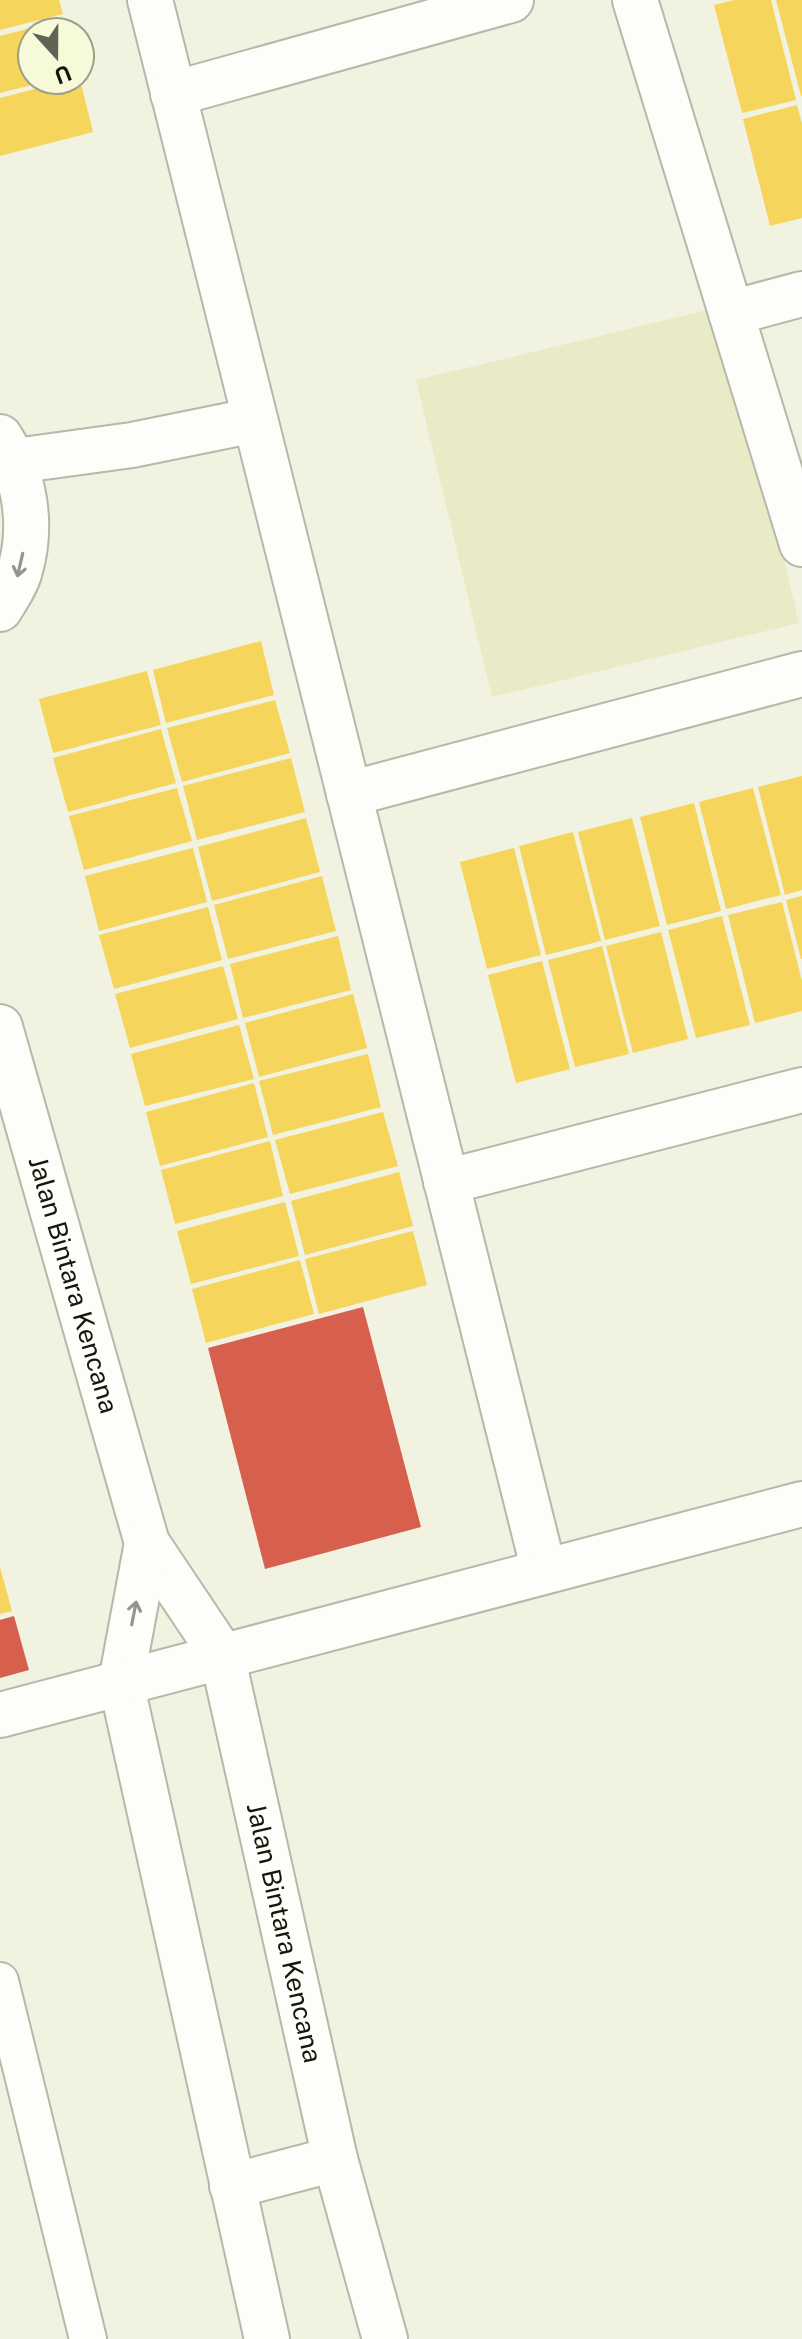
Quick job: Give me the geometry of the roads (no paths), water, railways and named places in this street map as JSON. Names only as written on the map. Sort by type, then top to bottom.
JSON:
[{"type":"street","points":[[150,0],[544,1571]]},
{"type":"street","points":[[173,94],[511,0]]},
{"type":"street","points":[[635,0],[802,544]]},
{"type":"street","points":[[731,313],[802,294]]},
{"type":"street","points":[[0,609],[20,571],[27,516],[8,449],[132,445],[255,420]]},
{"type":"street","points":[[349,794],[802,674]]},
{"type":"street","name":"Jalan Bintara Kencana","points":[[0,1027],[147,1543],[222,1655],[335,2159],[385,2339]]},
{"type":"street","points":[[446,1182],[802,1090]]},
{"type":"street","points":[[0,1715],[802,1504]]},
{"type":"street","name":"Jalan Bintara Kencana","points":[[147,1543],[121,1682],[267,2339]]},
{"type":"street","points":[[232,2186],[335,2159]]},
{"type":"lane","points":[[0,1981],[14,2105],[88,2339]]}]
